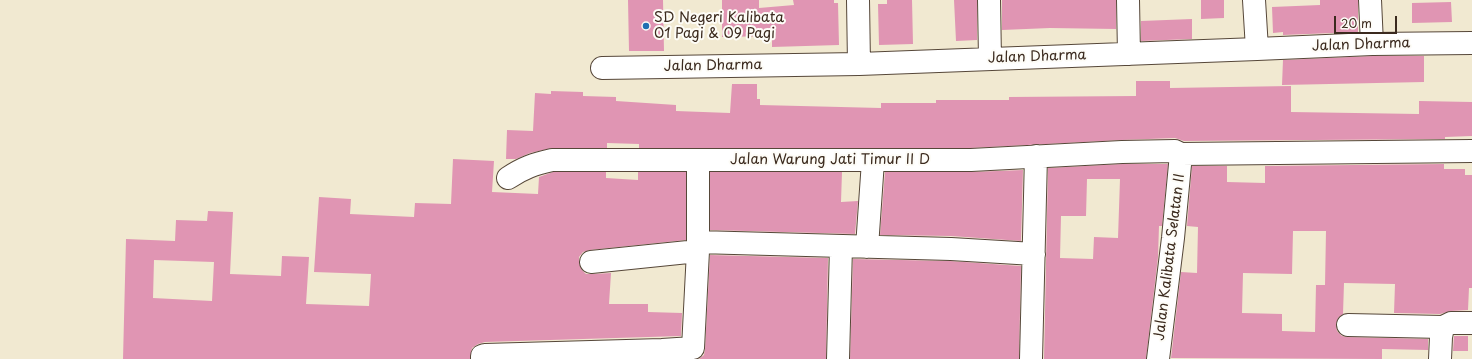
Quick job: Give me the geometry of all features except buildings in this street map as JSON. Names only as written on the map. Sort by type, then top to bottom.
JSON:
[{"type":"street","points":[[858,0],[859,64]]},
{"type":"street","points":[[989,0],[990,59]]},
{"type":"street","points":[[1128,0],[1129,54]]},
{"type":"street","points":[[1254,0],[1257,49]]},
{"type":"street","points":[[1370,0],[1372,44]]},
{"type":"street","name":"Jalan Dharma","points":[[602,68],[859,64],[1372,44],[1472,43]]},
{"type":"street","name":"Jalan Warung Jati Timur II D","points":[[508,178],[524,168],[536,163],[552,160],[873,161],[971,160],[1122,152],[1175,152],[1181,154],[1472,151]]},
{"type":"street","name":"Jalan Kalibata Selatan II","points":[[1158,359],[1173,238],[1181,154]]},
{"type":"street","points":[[1031,359],[1036,156]]},
{"type":"street","points":[[482,359],[482,356],[485,355],[693,354],[698,247],[698,160]]},
{"type":"street","points":[[867,247],[873,161]]},
{"type":"street","points":[[591,262],[698,247],[867,247],[951,249],[1034,254]]},
{"type":"street","points":[[838,359],[841,247]]},
{"type":"street","points":[[1348,325],[1443,326],[1451,323],[1472,323]]},
{"type":"street","points":[[1440,359],[1443,326]]},
{"type":"place","name":"SD Negeri Kalibata 01 Pagi & 09 Pagi","points":[[646,26]]}]
